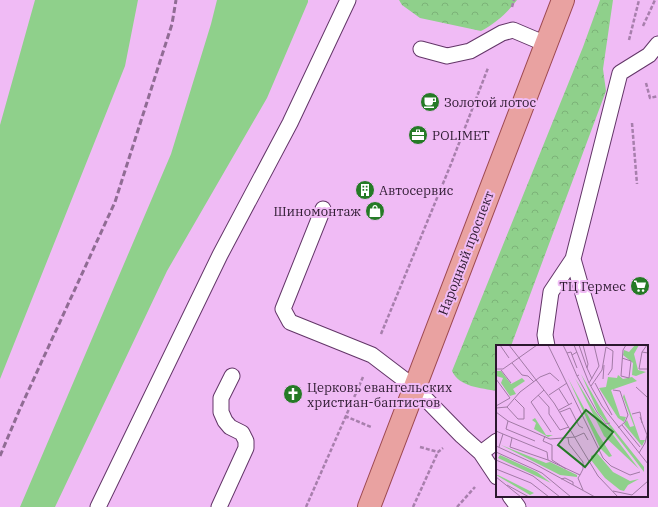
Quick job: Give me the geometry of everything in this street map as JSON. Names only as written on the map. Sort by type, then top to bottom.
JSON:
[{"type":"main road","name":"Народный проспект","points":[[369,507],[563,0]]},
{"type":"lane","points":[[98,507],[217,261],[290,122],[348,0]]},
{"type":"lane","points":[[421,49],[447,56],[470,51],[502,33],[513,30],[546,44]]},
{"type":"lane","points":[[547,345],[545,335],[552,292],[572,259],[620,73],[649,55],[658,44]]},
{"type":"lane","points":[[322,209],[283,309],[290,322],[372,355],[414,387],[462,436],[481,453],[496,476]]},
{"type":"lane","points":[[572,259],[598,345]]},
{"type":"lane","points":[[219,507],[246,448],[246,441],[242,433],[230,427],[225,421],[221,412],[221,398],[232,376]]},
{"type":"lane","points":[[481,453],[496,442]]},
{"type":"lane","points":[[511,497],[518,507]]},
{"type":"path","points":[[620,73],[639,0]]},
{"type":"path","points":[[306,507],[372,355],[451,164],[488,67]]},
{"type":"path","points":[[646,83],[650,98],[658,96]]},
{"type":"path","points":[[632,118],[637,184]]},
{"type":"path","points":[[413,507],[438,452]]},
{"type":"green space","points":[[35,0],[138,0],[125,66],[0,379],[0,125]]},
{"type":"green space","points":[[217,0],[308,0],[308,2],[267,98],[167,271],[55,507],[20,507],[171,154]]},
{"type":"green space","points":[[399,0],[517,0],[492,25],[481,31],[420,18],[402,5]]},
{"type":"green space","points":[[600,0],[613,0],[603,69],[606,91],[511,345],[496,345],[496,391],[465,384],[455,376],[452,371],[583,47]]},
{"type":"railway","points":[[0,456],[19,411],[115,202],[172,24],[176,0]]},
{"type":"place","name":"Золотой лотос","points":[[430,102]]},
{"type":"place","name":"POLIMET","points":[[418,135]]},
{"type":"place","name":"Автосервис","points":[[365,190]]},
{"type":"place","name":"Шиномонтаж","points":[[375,211]]},
{"type":"place","name":"ТЦ Гермес","points":[[640,286]]},
{"type":"place","name":"Церковь евангельских христиан-баптистов","points":[[293,394]]}]
